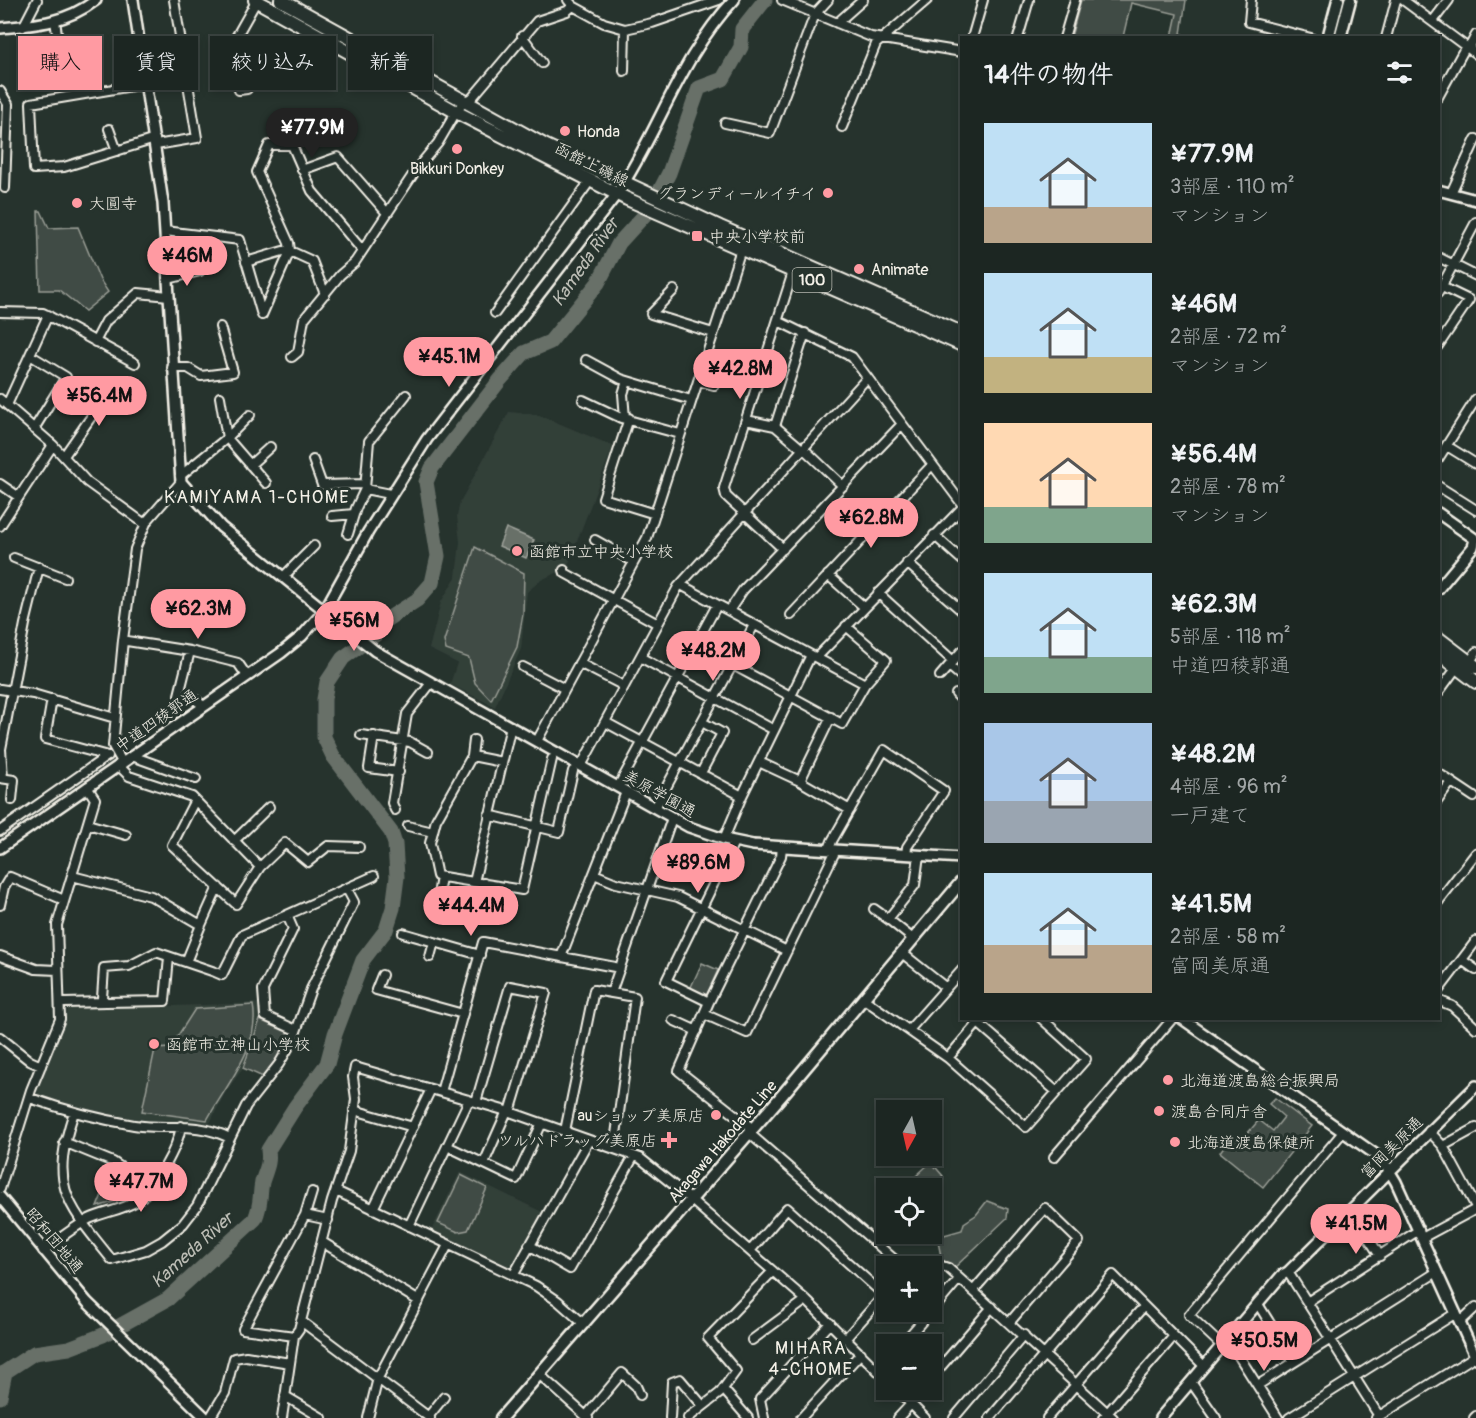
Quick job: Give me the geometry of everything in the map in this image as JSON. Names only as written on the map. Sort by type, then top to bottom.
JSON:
[{"type":"main road","name":"函館上磯線","points":[[256,0],[460,107],[667,203],[794,272],[960,344]]},
{"type":"main road","name":"函館上磯線","points":[[281,0],[460,107],[590,181],[636,204],[743,244],[960,332]]},
{"type":"main road","points":[[1329,36],[1338,0]]},
{"type":"main road","points":[[1341,36],[1350,0]]},
{"type":"main road","points":[[1440,639],[1474,660]]},
{"type":"main road","points":[[1440,654],[1476,682]]},
{"type":"main road","name":"Akagawa Hakodate Line","points":[[501,1418],[751,1131],[960,883]]},
{"type":"street","points":[[23,27],[37,0]]},
{"type":"street","points":[[0,28],[23,27],[55,21],[78,12],[96,0]]},
{"type":"street","points":[[133,0],[138,36]]},
{"type":"street","points":[[114,89],[31,103],[34,169],[55,169],[155,142],[197,138],[174,0]]},
{"type":"street","points":[[236,36],[256,0]]},
{"type":"street","points":[[292,357],[298,352],[304,319],[356,262],[418,166],[438,143],[460,107],[472,98],[537,21],[567,11],[571,3],[604,23],[625,29],[652,23],[719,0]]},
{"type":"street","name":"中道四稜郭通","points":[[0,848],[302,636],[324,611],[390,494],[448,410],[617,194],[688,60],[711,27],[734,0]]},
{"type":"street","points":[[782,0],[881,39],[960,52]]},
{"type":"street","points":[[725,123],[770,133],[815,14],[828,0]]},
{"type":"street","points":[[837,23],[863,0]]},
{"type":"street","points":[[842,127],[876,44],[927,0]]},
{"type":"street","points":[[973,36],[982,0]]},
{"type":"street","points":[[1019,36],[1029,0]]},
{"type":"street","points":[[1065,36],[1075,0]]},
{"type":"street","points":[[1251,0],[1249,22],[1303,36]]},
{"type":"street","points":[[1387,36],[1396,0]]},
{"type":"street","points":[[1403,0],[1476,54]]},
{"type":"street","points":[[1432,21],[1449,0]]},
{"type":"street","points":[[55,21],[57,36]]},
{"type":"street","points":[[624,70],[625,29]]},
{"type":"street","points":[[1440,94],[1476,35]]},
{"type":"street","points":[[522,36],[542,63]]},
{"type":"street","points":[[145,90],[155,142],[165,231],[180,479]]},
{"type":"street","points":[[0,91],[8,104],[5,188]]},
{"type":"street","points":[[109,129],[117,151]]},
{"type":"street","points":[[1451,193],[1476,139]]},
{"type":"street","points":[[165,231],[240,240],[262,315],[290,250],[289,243],[257,172],[269,145],[292,145],[312,191],[362,250]]},
{"type":"street","points":[[302,170],[338,157],[387,213]]},
{"type":"street","points":[[495,314],[590,181]]},
{"type":"street","points":[[1440,190],[1476,200]]},
{"type":"street","points":[[1440,343],[1468,300],[1440,290],[1476,222]]},
{"type":"street","points":[[537,741],[647,538],[743,244]]},
{"type":"street","points":[[246,262],[290,250],[312,261],[325,294]]},
{"type":"street","points":[[1440,258],[1476,276]]},
{"type":"street","points":[[168,279],[200,271]]},
{"type":"street","points":[[783,549],[726,496],[724,488],[794,272]]},
{"type":"street","points":[[674,290],[651,314],[713,333]]},
{"type":"street","points":[[95,342],[106,321],[138,293],[169,296]]},
{"type":"street","points":[[0,312],[48,315],[135,363]]},
{"type":"street","points":[[0,412],[48,315]]},
{"type":"street","points":[[778,321],[852,357],[960,503]]},
{"type":"street","points":[[172,368],[188,368],[201,376],[233,372],[220,327]]},
{"type":"street","points":[[775,426],[805,333]]},
{"type":"street","points":[[30,355],[66,377],[34,429]]},
{"type":"street","points":[[586,360],[627,381],[691,400]]},
{"type":"street","points":[[489,815],[559,832],[577,768],[681,585],[867,378]]},
{"type":"street","points":[[627,381],[623,394],[627,418],[603,498],[655,514]]},
{"type":"street","points":[[698,381],[714,386]]},
{"type":"street","points":[[64,456],[114,384]]},
{"type":"street","points":[[348,534],[365,487],[369,441],[406,395]]},
{"type":"street","points":[[220,397],[226,438],[266,483]]},
{"type":"street","points":[[1440,456],[1476,399]]},
{"type":"street","points":[[583,400],[627,418],[681,434]]},
{"type":"street","points":[[4,402],[53,445],[87,482],[146,524]]},
{"type":"street","points":[[1468,412],[1476,417]]},
{"type":"street","points":[[250,415],[180,479],[146,524],[135,549],[115,718],[115,753],[129,776],[195,800],[261,867]]},
{"type":"street","points":[[746,420],[775,426],[843,486]]},
{"type":"street","points":[[729,611],[743,590],[902,424]]},
{"type":"street","points":[[1440,439],[1476,464]]},
{"type":"street","points":[[0,526],[53,445]]},
{"type":"street","points":[[250,465],[270,447]]},
{"type":"street","points":[[313,460],[322,485],[365,487],[390,494]]},
{"type":"street","points":[[791,615],[932,465]]},
{"type":"street","name":"美原学園通","points":[[180,479],[206,513],[348,632],[375,651],[537,741],[577,768],[622,789],[672,818],[729,840],[782,847],[960,858]]},
{"type":"street","points":[[0,484],[20,497]]},
{"type":"street","points":[[1440,487],[1476,510]]},
{"type":"street","points":[[709,1002],[666,981],[701,909],[729,840],[742,796],[791,696],[814,656],[960,508]]},
{"type":"street","points":[[332,516],[354,514]]},
{"type":"street","points":[[1440,514],[1476,538],[1473,546],[1440,587]]},
{"type":"street","points":[[934,535],[960,558]]},
{"type":"street","points":[[595,540],[634,562]]},
{"type":"street","points":[[283,577],[314,546]]},
{"type":"street","points":[[14,558],[66,578]]},
{"type":"street","points":[[908,563],[960,609]]},
{"type":"street","points":[[12,800],[14,780],[2,778],[1,749],[25,624],[39,567]]},
{"type":"street","points":[[564,570],[658,624]]},
{"type":"street","points":[[828,575],[864,607]]},
{"type":"street","points":[[681,585],[865,684]]},
{"type":"street","points":[[878,593],[960,674]]},
{"type":"street","points":[[561,957],[594,874],[622,789],[643,742],[717,605]]},
{"type":"street","points":[[656,808],[754,625]]},
{"type":"street","points":[[733,665],[842,724],[865,684],[886,660],[846,626]]},
{"type":"street","points":[[127,641],[190,651],[238,663],[247,676]]},
{"type":"street","points":[[190,651],[179,695],[194,699],[204,706]]},
{"type":"street","points":[[940,676],[960,653]]},
{"type":"street","points":[[640,657],[774,730]]},
{"type":"street","points":[[1440,690],[1457,667],[1474,660]]},
{"type":"street","points":[[579,663],[624,686]]},
{"type":"street","points":[[523,666],[565,689]]},
{"type":"street","points":[[394,810],[392,803],[407,714],[431,684]]},
{"type":"street","points":[[0,689],[52,699],[115,718]]},
{"type":"street","points":[[52,699],[45,739],[106,757]]},
{"type":"street","points":[[800,782],[831,717]]},
{"type":"street","points":[[605,722],[742,796]]},
{"type":"street","points":[[701,773],[722,733],[702,722]]},
{"type":"street","points":[[474,882],[511,726]]},
{"type":"street","points":[[362,735],[404,741],[428,752]]},
{"type":"street","points":[[374,736],[369,768],[399,772]]},
{"type":"street","points":[[474,740],[472,756],[436,820],[430,843],[437,876],[522,890],[552,759]]},
{"type":"street","points":[[704,1014],[747,1033],[787,951],[850,810],[884,750],[944,791],[907,847],[906,854]]},
{"type":"street","points":[[0,831],[115,753]]},
{"type":"street","points":[[132,756],[196,779]]},
{"type":"street","points":[[472,756],[502,762]]},
{"type":"street","points":[[759,762],[850,810]]},
{"type":"street","points":[[1440,774],[1474,797]]},
{"type":"street","points":[[1440,797],[1451,782]]},
{"type":"street","points":[[0,1189],[41,1066],[60,1019],[57,925],[95,799],[87,787]]},
{"type":"street","points":[[195,800],[172,845],[236,904],[261,867],[285,843],[308,862],[328,846],[359,847]]},
{"type":"street","points":[[234,841],[269,807]]},
{"type":"street","points":[[611,993],[672,818]]},
{"type":"street","points":[[91,825],[126,835]]},
{"type":"street","points":[[408,826],[433,832]]},
{"type":"street","points":[[782,847],[781,856],[709,1002],[679,1071],[751,1131],[891,1256]]},
{"type":"street","points":[[1440,899],[1476,853]]},
{"type":"street","points":[[888,919],[915,885],[919,855]]},
{"type":"street","points":[[594,874],[616,883],[678,897],[787,951]]},
{"type":"street","points":[[106,1002],[102,998],[104,968],[129,966],[156,952],[222,975],[242,934],[374,876]]},
{"type":"street","points":[[0,905],[4,887],[10,877],[64,900]]},
{"type":"street","points":[[76,877],[151,896],[201,925]]},
{"type":"street","points":[[437,901],[441,877]]},
{"type":"street","points":[[479,906],[484,883]]},
{"type":"street","points":[[186,962],[218,887]]},
{"type":"street","points":[[74,1112],[61,1159],[62,1181],[69,1203],[112,1260],[154,1246],[177,1229],[197,1206],[246,1106],[285,1056],[311,989],[354,902],[347,889]]},
{"type":"street","points":[[874,909],[913,939]]},
{"type":"street","points":[[287,915],[293,929],[262,998],[265,1016],[296,1030]]},
{"type":"street","points":[[403,933],[480,955]]},
{"type":"street","points":[[430,957],[434,942]]},
{"type":"street","points":[[441,1092],[483,942],[620,968]]},
{"type":"street","points":[[1440,988],[1476,942]]},
{"type":"street","points":[[902,953],[946,988]]},
{"type":"street","points":[[0,956],[36,969],[57,970]]},
{"type":"street","points":[[64,1003],[165,1001],[169,957]]},
{"type":"street","points":[[1462,960],[1476,970]]},
{"type":"street","points":[[909,1030],[960,972]]},
{"type":"street","points":[[382,975],[376,990],[463,1014]]},
{"type":"street","points":[[410,1227],[447,1146],[472,1101],[510,986],[546,993],[509,1112],[484,1164]]},
{"type":"street","points":[[565,1131],[594,990],[635,997],[614,1149]]},
{"type":"street","points":[[864,999],[948,1058],[1026,1127],[1086,1059],[1043,1020]]},
{"type":"street","points":[[1440,1001],[1452,1006],[1468,1018],[1476,1028]]},
{"type":"street","points":[[1468,1018],[1476,1014]]},
{"type":"street","points":[[673,1020],[697,1031]]},
{"type":"street","points":[[1054,1157],[1171,1020]]},
{"type":"street","points":[[1184,1020],[1382,1159],[1421,1234],[1476,1357],[1377,1417],[1288,1272]]},
{"type":"street","points":[[948,1058],[980,1021],[1057,1092]]},
{"type":"street","points":[[0,1037],[30,1061],[41,1066]]},
{"type":"street","points":[[282,1418],[294,1336],[301,1321],[349,1151],[354,1110],[355,1067],[509,1112],[634,1156],[773,1271],[876,1368]]},
{"type":"street","name":"富岡美原通","points":[[1160,1418],[1282,1275],[1288,1272],[1476,1086]]},
{"type":"street","points":[[373,1209],[431,1089]]},
{"type":"street","points":[[30,1098],[74,1112],[136,1125],[211,1128],[230,1138]]},
{"type":"street","points":[[354,1110],[413,1127]]},
{"type":"street","points":[[447,1146],[516,1179],[542,1123]]},
{"type":"street","points":[[43,1251],[82,1223],[137,1201],[151,1188],[178,1138],[181,1126]]},
{"type":"street","points":[[1443,1146],[1476,1128]]},
{"type":"street","points":[[1307,1302],[1380,1256],[1476,1208],[1443,1146],[1429,1131]]},
{"type":"street","points":[[1278,1418],[1258,1385],[1225,1343],[1189,1315],[1343,1132]]},
{"type":"street","points":[[514,1274],[589,1140]]},
{"type":"street","points":[[64,1142],[113,1162],[151,1188]]},
{"type":"street","points":[[530,1245],[570,1269],[634,1156]]},
{"type":"street","points":[[336,1191],[514,1274],[558,1301],[584,1324]]},
{"type":"street","points":[[294,1336],[243,1329],[305,1215],[312,1192]]},
{"type":"street","name":"昭和団地通","points":[[0,1197],[87,1302],[208,1418]]},
{"type":"street","points":[[750,1251],[787,1208],[884,1295],[846,1338]]},
{"type":"street","points":[[973,1291],[1045,1208],[1079,1241],[1009,1323]]},
{"type":"street","points":[[1350,1209],[1380,1256]]},
{"type":"street","points":[[305,1215],[328,1220]]},
{"type":"street","points":[[322,1242],[419,1301]]},
{"type":"street","points":[[368,1418],[378,1378],[448,1245]]},
{"type":"street","points":[[942,1265],[1024,1335],[1108,1416],[1174,1336]]},
{"type":"street","points":[[688,1418],[723,1389],[736,1371],[708,1338],[773,1271]]},
{"type":"street","points":[[1258,1385],[1437,1272]]},
{"type":"street","points":[[990,1418],[1113,1275],[1204,1366]]},
{"type":"street","points":[[942,1298],[959,1279]]},
{"type":"street","points":[[752,1340],[806,1300]]},
{"type":"street","points":[[1258,1304],[1294,1362]]},
{"type":"street","points":[[1047,1418],[1144,1306]]},
{"type":"street","points":[[1289,1418],[1354,1377],[1476,1307]]},
{"type":"street","points":[[942,1366],[992,1308]]},
{"type":"street","points":[[301,1321],[429,1417],[444,1396]]},
{"type":"street","points":[[911,1334],[921,1322]]},
{"type":"street","points":[[764,1418],[760,1400],[830,1323]]},
{"type":"street","points":[[954,1418],[1024,1335]]},
{"type":"street","points":[[801,1418],[861,1353]]},
{"type":"street","points":[[208,1418],[225,1394],[234,1358],[246,1356],[290,1363]]},
{"type":"street","points":[[540,1375],[587,1417],[622,1373],[636,1386],[640,1395]]},
{"type":"street","points":[[670,1418],[672,1382],[680,1379],[703,1406]]},
{"type":"street","points":[[1191,1382],[1216,1418]]},
{"type":"street","points":[[723,1389],[748,1418]]},
{"type":"street","points":[[285,1396],[322,1418]]},
{"type":"street","points":[[907,1400],[925,1418]]},
{"type":"street","points":[[898,1418],[912,1400]]},
{"type":"shaded area","points":[[1081,0],[1186,0],[1181,34],[1189,36],[1172,36],[1177,14],[1131,3],[1123,36],[1071,36]]},
{"type":"shaded area","points":[[38,211],[41,211],[49,228],[78,227],[100,280],[108,292],[85,311],[59,290],[40,290]]},
{"type":"shaded area","name":"函館市立中央小学校","points":[[509,412],[539,415],[613,446],[567,568],[541,580],[527,592],[521,649],[495,707],[450,684],[457,663],[429,649],[441,602],[456,577],[460,542],[457,516],[460,502]]},
{"type":"shaded area","points":[[506,528],[534,540],[526,558],[499,546]]},
{"type":"shaded area","points":[[475,547],[524,573],[523,614],[517,647],[491,700],[475,683],[469,658],[446,650],[444,641]]},
{"type":"shaded area","points":[[702,963],[718,970],[706,996],[690,989]]},
{"type":"shaded area","name":"函館市立神山小学校","points":[[258,1003],[260,1019],[243,1068],[225,1093],[210,1123],[137,1121],[64,1105],[40,1097],[37,1091],[69,1007],[117,1008]]},
{"type":"shaded area","points":[[253,1005],[252,1035],[247,1050],[207,1120],[142,1111],[155,1049],[170,1048],[195,1009]]},
{"type":"shaded area","points":[[260,1020],[289,1035],[278,1057],[263,1077],[243,1068]]},
{"type":"shaded area","points":[[1275,1098],[1312,1126],[1263,1187],[1220,1152],[1231,1136],[1240,1142],[1259,1120],[1273,1131],[1284,1117],[1269,1104]]},
{"type":"shaded area","points":[[927,1166],[934,1166],[943,1176],[918,1178],[916,1176]]},
{"type":"shaded area","points":[[113,1168],[140,1186],[139,1190],[126,1198],[97,1207]]},
{"type":"shaded area","points":[[460,1172],[542,1212],[512,1267],[431,1231]]},
{"type":"shaded area","points":[[461,1175],[487,1188],[468,1230],[458,1232],[438,1223]]},
{"type":"shaded area","points":[[987,1201],[1008,1209],[1007,1218],[955,1267],[942,1261],[938,1244],[942,1244],[942,1236],[962,1230],[964,1223],[976,1215]]},
{"type":"waterway","name":"Kameda River","points":[[0,1397],[5,1372],[34,1353],[69,1348],[103,1335],[168,1299],[255,1219],[268,1163],[268,1150],[295,1107],[327,1064],[335,1034],[363,960],[386,930],[393,908],[397,877],[395,844],[391,832],[333,756],[324,737],[324,699],[327,682],[343,658],[375,635],[386,620],[417,600],[432,583],[438,556],[426,482],[432,468],[500,380],[524,353],[550,342],[598,283],[619,243],[651,208],[669,173],[699,88],[723,79],[741,47],[742,29],[765,0]]},
{"type":"place","name":"Honda","points":[[565,131]]},
{"type":"place","name":"Bikkuri Donkey","points":[[457,149]]},
{"type":"place","name":"グランディールイチイ","points":[[828,193]]},
{"type":"place","name":"大圓寺","points":[[77,203]]},
{"type":"place","name":"中央小学校前","points":[[697,236]]},
{"type":"place","name":"Animate","points":[[859,269]]},
{"type":"place","name":"函館市立中央小学校","points":[[517,551]]},
{"type":"place","name":"函館市立神山小学校","points":[[154,1044]]},
{"type":"place","name":"北海道渡島総合振興局","points":[[1168,1080]]},
{"type":"place","name":"渡島合同庁舎","points":[[1159,1111]]},
{"type":"place","name":"auショップ美原店","points":[[716,1115]]},
{"type":"place","name":"ツルハドラッグ美原店","points":[[669,1140]]},
{"type":"place","name":"北海道渡島保健所","points":[[1175,1142]]},
{"type":"district","name":"KAMIYAMA 1-CHOME","points":[[257,497]]},
{"type":"district","name":"MIHARA 4-CHOME","points":[[811,1358]]}]
